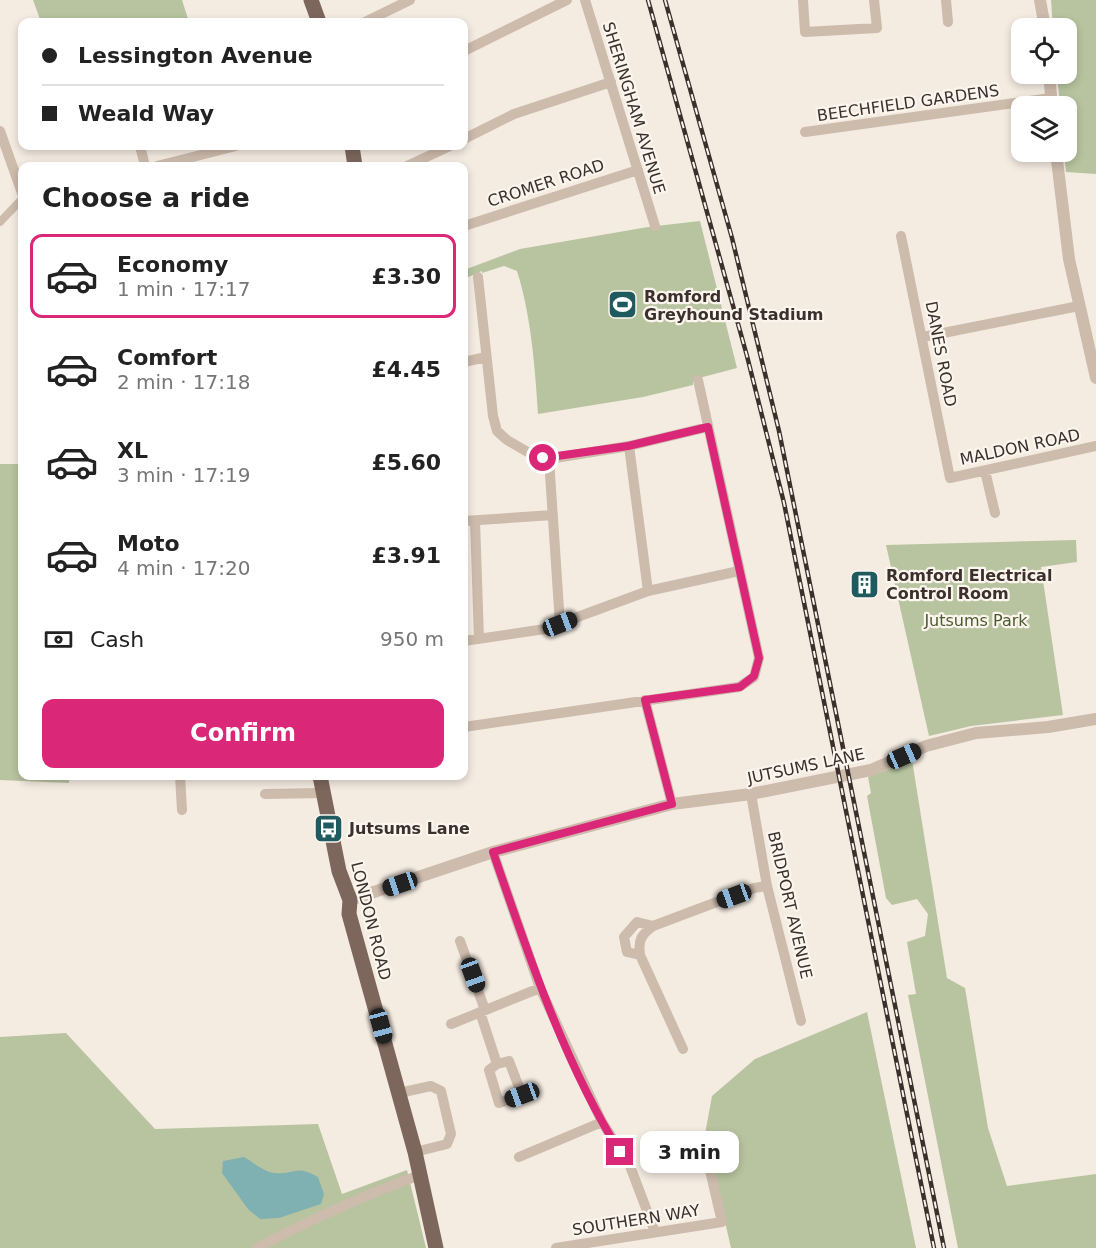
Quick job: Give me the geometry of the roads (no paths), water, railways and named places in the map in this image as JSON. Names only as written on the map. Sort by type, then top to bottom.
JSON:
[{"type":"main road","points":[[312,0],[318,18]]},
{"type":"main road","name":"LONDON ROAD","points":[[321,780],[339,871],[350,900],[349,914],[415,1152],[436,1248]]},
{"type":"street","points":[[373,18],[410,0]]},
{"type":"street","points":[[468,49],[567,0]]},
{"type":"street","name":"SHERINGHAM AVENUE","points":[[585,0],[655,226]]},
{"type":"street","points":[[803,0],[805,32],[877,28],[874,0]]},
{"type":"street","points":[[946,0],[948,22]]},
{"type":"street","points":[[1040,0],[1043,18]]},
{"type":"street","points":[[468,137],[513,114],[611,82]]},
{"type":"street","name":"BEECHFIELD GARDENS","points":[[805,132],[1011,107]]},
{"type":"street","points":[[0,131],[18,182]]},
{"type":"street","points":[[173,162],[220,150]]},
{"type":"street","points":[[416,162],[441,150]]},
{"type":"street","points":[[1057,162],[1064,231],[1096,378]]},
{"type":"street","name":"CROMER ROAD","points":[[468,225],[638,170]]},
{"type":"street","points":[[0,222],[18,203]]},
{"type":"street","name":"DANES ROAD","points":[[901,236],[950,478]]},
{"type":"street","points":[[477,277],[493,416],[497,431],[507,440],[531,454],[549,459],[628,446],[708,427]]},
{"type":"street","points":[[922,337],[1079,306]]},
{"type":"street","points":[[468,361],[486,357]]},
{"type":"street","points":[[468,726],[740,687],[754,676],[759,658],[698,380]]},
{"type":"street","points":[[628,446],[648,591]]},
{"type":"street","name":"MALDON ROAD","points":[[950,478],[1096,446]]},
{"type":"street","points":[[549,459],[560,624]]},
{"type":"street","points":[[985,471],[995,513]]},
{"type":"street","points":[[468,521],[553,515]]},
{"type":"street","points":[[476,521],[479,639]]},
{"type":"street","points":[[468,640],[544,629],[648,591],[739,572]]},
{"type":"street","points":[[645,700],[672,804]]},
{"type":"street","name":"JUTSUMS LANE","points":[[350,900],[493,852],[672,804],[751,795],[872,770],[926,746],[976,733],[1096,719]]},
{"type":"street","points":[[180,780],[182,810]]},
{"type":"street","points":[[265,794],[323,793]]},
{"type":"street","name":"BRIDPORT AVENUE","points":[[751,795],[767,886],[801,1021]]},
{"type":"street","points":[[493,852],[540,987],[602,1122],[630,1167],[655,1232]]},
{"type":"street","points":[[683,1048],[640,955],[638,944],[642,934],[653,926],[754,888],[767,886]]},
{"type":"street","points":[[640,955],[627,952],[624,937],[637,922],[653,926]]},
{"type":"street","points":[[460,941],[483,1011],[497,1064]]},
{"type":"street","points":[[452,1024],[540,987]]},
{"type":"street","points":[[399,1093],[431,1086],[441,1091],[451,1134],[447,1144],[415,1152]]},
{"type":"street","points":[[519,1157],[602,1122]]},
{"type":"street","name":"SOUTHERN WAY","points":[[556,1248],[722,1222],[706,1153],[693,1157]]},
{"type":"street","points":[[257,1248],[296,1227],[420,1175]]},
{"type":"water","points":[[244,1157],[271,1172],[304,1171],[318,1177],[324,1194],[321,1204],[279,1218],[260,1219],[248,1209],[222,1173],[223,1161]]},
{"type":"railway","points":[[648,0],[747,356],[784,503],[934,1248]]},
{"type":"railway","points":[[665,0],[732,238],[779,431],[944,1248]]},
{"type":"place","name":"Romford Greyhound Stadium","points":[[623,305]]},
{"type":"place","name":"Romford Electrical Control Room","points":[[865,584]]},
{"type":"place","name":"Jutsums Lane","points":[[328,828]]},
{"type":"park label","name":"Jutsums Park","points":[[976,620]]}]
